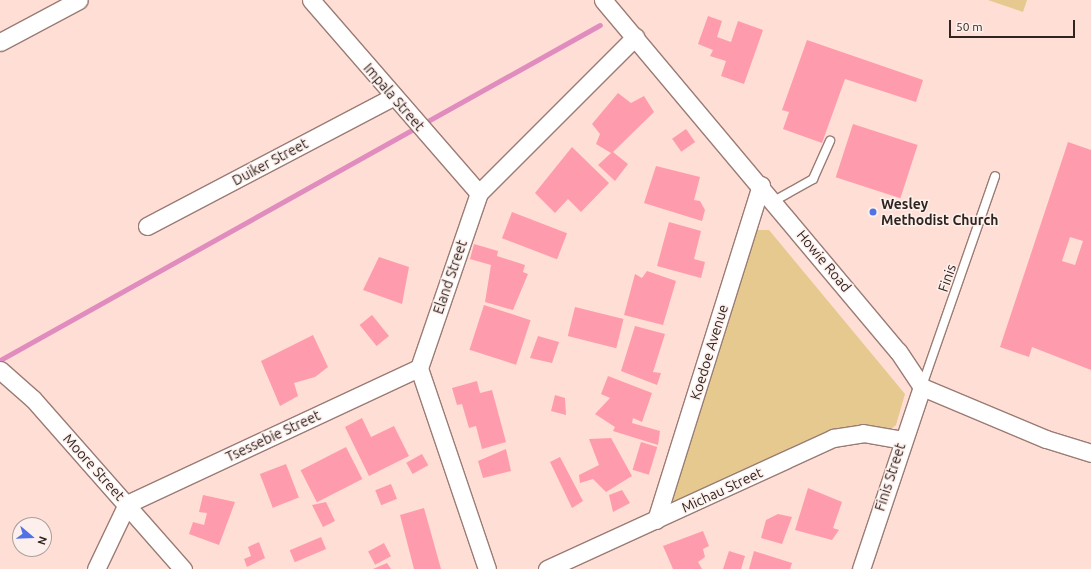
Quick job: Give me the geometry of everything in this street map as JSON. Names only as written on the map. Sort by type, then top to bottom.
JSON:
[{"type":"street","points":[[0,42],[80,0]]},
{"type":"street","name":"Impala Street","points":[[311,0],[393,97],[479,193]]},
{"type":"street","name":"Howie Road","points":[[604,0],[761,185],[898,351],[922,387]]},
{"type":"street","name":"Eland Street","points":[[419,368],[479,193],[635,37]]},
{"type":"street","name":"Duiker Street","points":[[147,226],[393,97]]},
{"type":"street","name":"Koedoe Avenue","points":[[656,520],[761,185]]},
{"type":"street","points":[[419,368],[487,569]]},
{"type":"street","name":"Tsessebie Street","points":[[127,504],[419,368]]},
{"type":"street","name":"Moore Street","points":[[0,370],[33,399],[183,569]]},
{"type":"street","points":[[922,387],[1046,439],[1091,453]]},
{"type":"street","name":"Finis Street","points":[[861,569],[902,440],[922,387]]},
{"type":"street","name":"Michau Street","points":[[547,569],[833,438],[863,433],[902,440]]},
{"type":"street","points":[[96,569],[127,504]]},
{"type":"lane","points":[[774,201],[813,179],[830,141]]},
{"type":"lane","name":"Finis","points":[[922,387],[995,176]]},
{"type":"shaded area","points":[[988,0],[1027,0],[1023,12]]},
{"type":"shaded area","points":[[755,230],[769,230],[905,394],[896,425],[887,432],[868,428],[670,506]]},
{"type":"building","points":[[708,16],[722,21],[717,37],[731,42],[738,21],[763,30],[744,84],[721,76],[726,61],[710,56],[713,50],[698,44]]},
{"type":"building","points":[[807,40],[923,80],[916,102],[845,79],[822,143],[783,129],[789,112],[782,110]]},
{"type":"building","points":[[618,93],[631,103],[644,96],[654,112],[613,152],[628,164],[615,181],[598,165],[611,153],[596,144],[600,134],[592,124]]},
{"type":"building","points":[[853,124],[918,145],[900,198],[836,177]]},
{"type":"building","points":[[686,129],[695,142],[681,152],[672,139]]},
{"type":"building","points":[[1068,142],[1091,150],[1091,370],[1032,347],[1029,357],[1000,347]],"holes":[[[1070,237],[1083,241],[1075,265],[1062,261]]]},
{"type":"building","points":[[572,147],[609,183],[581,212],[568,199],[555,213],[535,193]]},
{"type":"building","points":[[656,166],[700,177],[694,200],[700,201],[705,210],[702,221],[644,203]]},
{"type":"building","points":[[512,212],[567,233],[557,259],[502,238]]},
{"type":"building","points":[[669,222],[701,231],[694,259],[705,262],[701,278],[657,266]]},
{"type":"building","points":[[474,244],[498,251],[497,256],[525,265],[523,272],[528,274],[513,310],[485,302],[491,265],[470,259]]},
{"type":"building","points":[[379,257],[409,267],[402,304],[363,290]]},
{"type":"building","points":[[647,271],[676,281],[663,325],[624,315],[635,274],[642,278]]},
{"type":"building","points":[[484,305],[531,320],[516,365],[469,350]]},
{"type":"building","points":[[575,307],[624,319],[616,348],[568,336]]},
{"type":"building","points":[[372,315],[389,336],[377,346],[360,325]]},
{"type":"building","points":[[635,326],[665,334],[653,372],[661,373],[657,385],[621,371]]},
{"type":"building","points":[[313,335],[328,367],[315,377],[294,383],[298,396],[280,406],[261,361]]},
{"type":"building","points":[[538,336],[559,342],[552,363],[530,358]]},
{"type":"building","points":[[608,376],[652,393],[642,422],[633,418],[632,423],[660,431],[658,445],[613,431],[615,427],[595,414],[610,398],[601,394]]},
{"type":"building","points":[[477,381],[480,393],[492,390],[506,442],[482,449],[476,426],[469,428],[462,404],[457,405],[452,388]]},
{"type":"building","points":[[555,395],[565,398],[566,415],[551,411]]},
{"type":"building","points":[[362,418],[371,437],[394,426],[409,456],[369,476],[345,427]]},
{"type":"building","points":[[611,438],[632,476],[606,492],[593,479],[580,483],[579,475],[599,465],[589,439]]},
{"type":"building","points":[[641,442],[657,447],[649,475],[633,470]]},
{"type":"building","points":[[346,447],[362,479],[317,502],[301,470]]},
{"type":"building","points":[[506,449],[511,471],[483,478],[478,461]]},
{"type":"building","points":[[422,454],[428,465],[413,474],[406,463]]},
{"type":"building","points":[[560,457],[583,501],[572,508],[550,462]]},
{"type":"building","points":[[286,464],[299,498],[273,508],[260,474]]},
{"type":"building","points":[[391,484],[397,499],[381,505],[375,490]]},
{"type":"building","points":[[808,488],[842,502],[833,528],[839,530],[832,540],[795,530]]},
{"type":"building","points":[[622,490],[630,503],[613,512],[609,495]]},
{"type":"building","points":[[203,495],[235,502],[219,545],[189,534],[193,522],[204,525],[207,513],[199,512]]},
{"type":"building","points":[[326,502],[335,521],[323,527],[312,505]]},
{"type":"building","points":[[424,508],[441,569],[414,569],[400,515]]},
{"type":"building","points":[[778,514],[792,517],[782,544],[761,538],[766,520]]},
{"type":"building","points":[[703,531],[709,546],[703,549],[705,557],[698,562],[702,569],[673,569],[663,546]]},
{"type":"building","points":[[321,537],[326,549],[295,562],[290,550]]},
{"type":"building","points":[[259,542],[265,558],[247,567],[244,559],[251,556],[248,547]]},
{"type":"building","points":[[384,543],[391,556],[375,565],[368,551]]},
{"type":"building","points":[[729,551],[745,556],[741,569],[723,569]]},
{"type":"building","points":[[754,551],[792,563],[790,569],[749,569]]},
{"type":"building","points":[[387,563],[391,569],[373,569]]},
{"type":"waterway","points":[[0,360],[600,25]]},
{"type":"place","name":"Wesley Methodist Church","points":[[873,212]]}]
